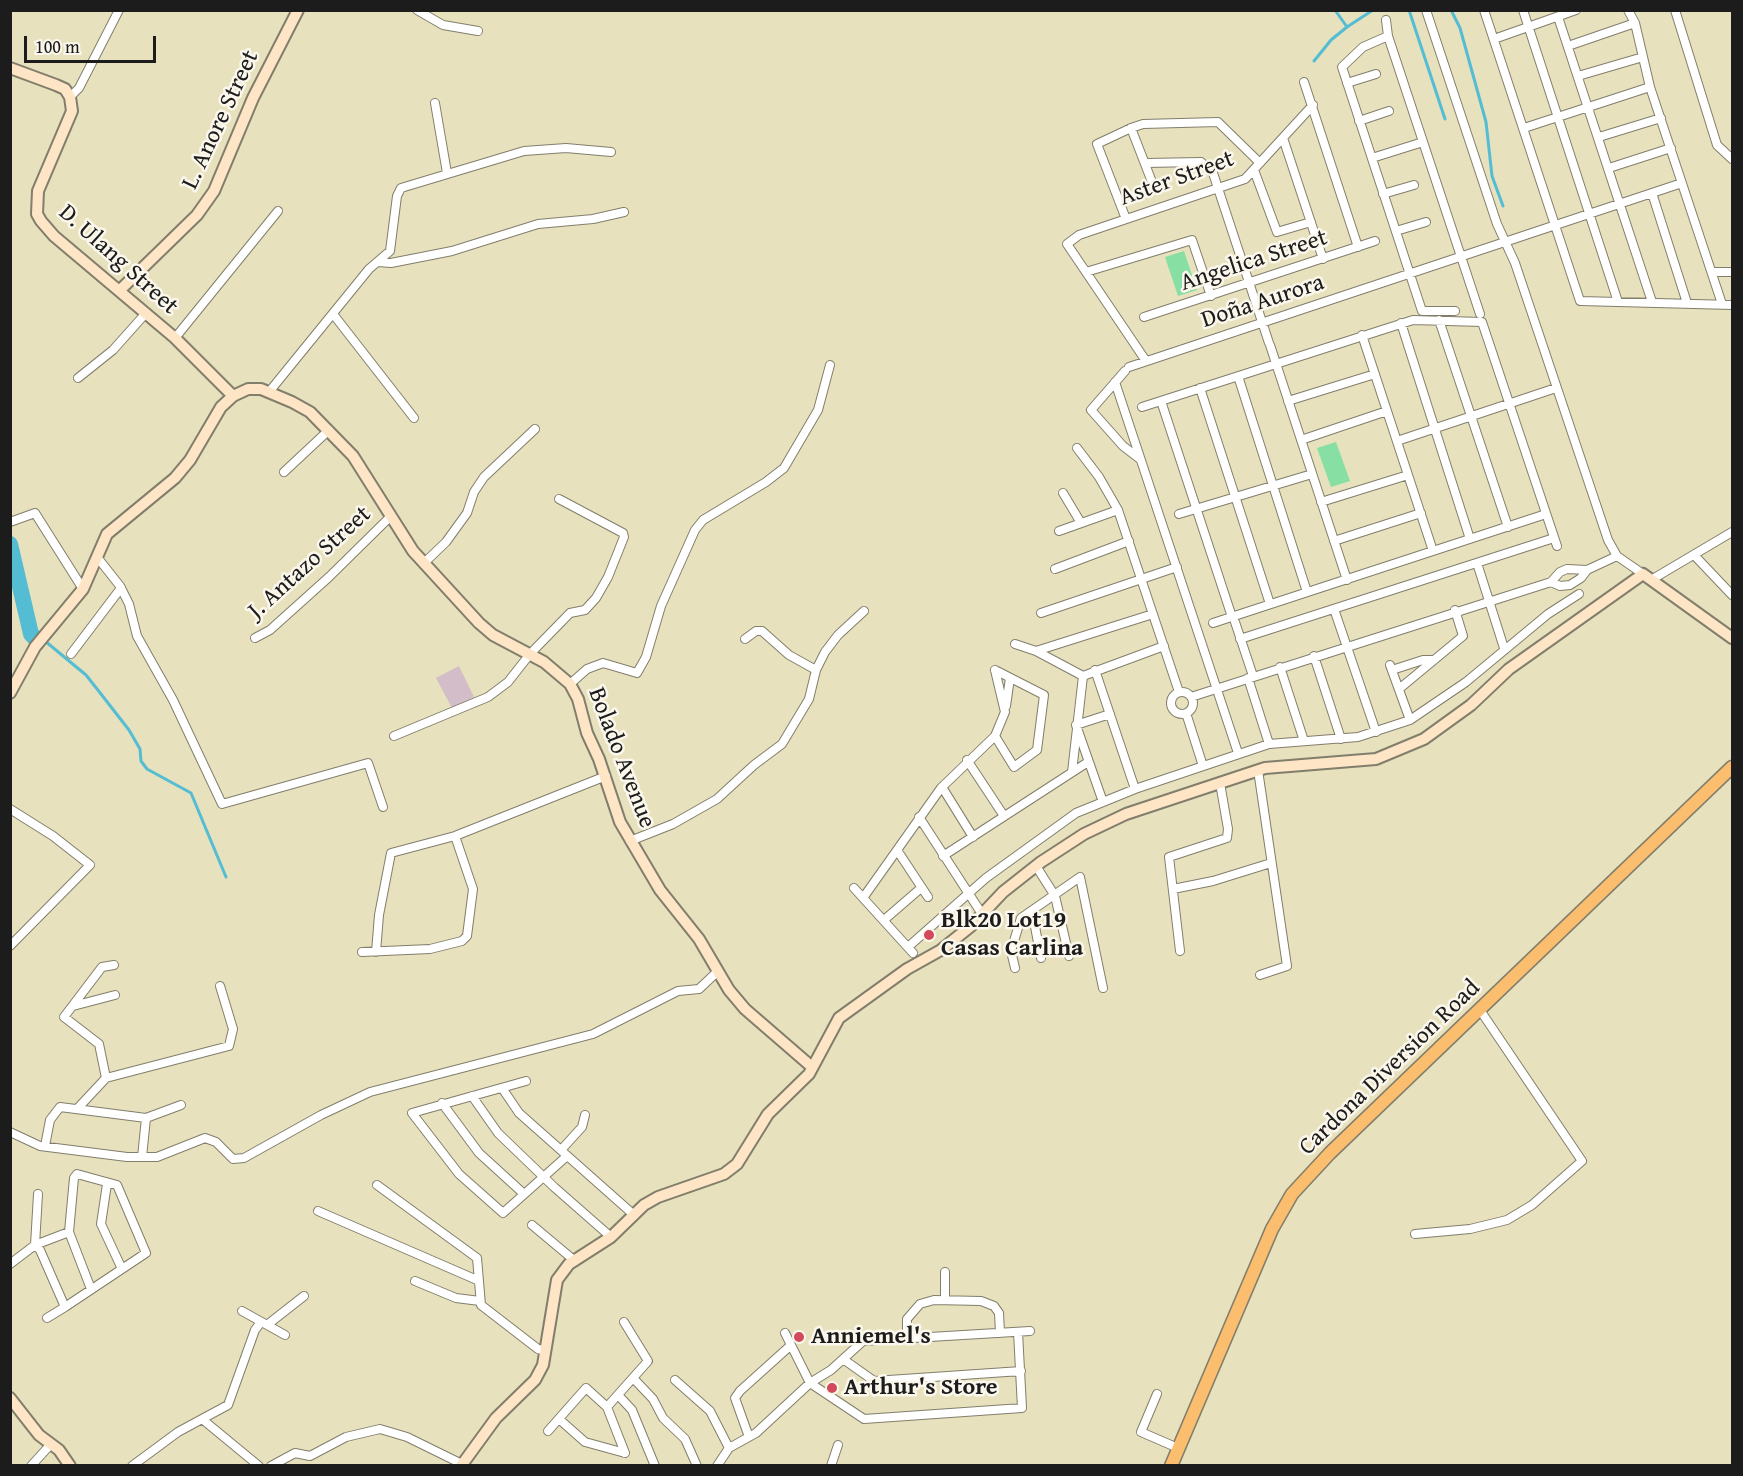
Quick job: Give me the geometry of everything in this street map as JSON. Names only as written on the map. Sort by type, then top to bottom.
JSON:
[{"type":"main road","name":"Cardona Diversion Road","points":[[1171,1466],[1272,1229],[1292,1194],[1330,1153],[1732,766]]},
{"type":"street","points":[[10,68],[56,85],[65,90],[70,97],[80,88],[119,10]]},
{"type":"street","name":"L. Anore Street","points":[[120,290],[197,215],[214,191],[253,98],[298,10]]},
{"type":"street","points":[[417,10],[443,25],[478,31]]},
{"type":"street","points":[[1426,10],[1497,224],[1608,540],[1617,556],[1732,639]]},
{"type":"street","points":[[1484,10],[1580,301],[1732,304]]},
{"type":"street","points":[[1523,10],[1618,302]]},
{"type":"street","points":[[1494,39],[1576,10]]},
{"type":"street","points":[[1628,10],[1635,23],[1650,87],[1722,304]]},
{"type":"street","points":[[1675,10],[1717,145],[1732,159]]},
{"type":"street","points":[[1558,17],[1652,302]]},
{"type":"street","points":[[1386,20],[1388,36],[1480,314]]},
{"type":"street","points":[[1568,46],[1635,23]]},
{"type":"street","points":[[1388,36],[1363,47],[1348,58],[1342,67],[1422,311],[1455,311]]},
{"type":"street","points":[[1578,76],[1643,57]]},
{"type":"street","points":[[1347,84],[1376,74]]},
{"type":"street","points":[[1304,82],[1358,247]]},
{"type":"street","points":[[1524,128],[1650,87]]},
{"type":"street","name":"D. Ulang Street","points":[[70,97],[72,111],[38,190],[37,214],[54,236],[175,338],[233,396]]},
{"type":"street","points":[[435,103],[447,173]]},
{"type":"street","name":"Aster Street","points":[[1086,272],[1067,244],[1079,235],[1245,179],[1313,105]]},
{"type":"street","points":[[1359,121],[1389,111]]},
{"type":"street","points":[[1599,137],[1660,118]]},
{"type":"street","points":[[1126,219],[1097,144],[1131,128],[1143,124],[1218,123],[1260,163]]},
{"type":"street","points":[[1131,128],[1152,182]]},
{"type":"street","points":[[1283,138],[1323,259]]},
{"type":"street","points":[[1371,158],[1423,142]]},
{"type":"street","points":[[269,392],[369,269],[390,251],[399,190],[447,173],[524,151],[566,148],[611,152]]},
{"type":"street","points":[[1609,168],[1671,148]]},
{"type":"street","points":[[1145,163],[1205,163],[1213,173],[1347,580]]},
{"type":"street","points":[[1254,170],[1277,232],[1311,222]]},
{"type":"street","name":"Doña Aurora","points":[[1115,382],[1127,369],[1146,361],[1682,183]]},
{"type":"street","points":[[1383,194],[1414,185]]},
{"type":"street","points":[[1652,193],[1687,303]]},
{"type":"street","points":[[175,338],[278,211]]},
{"type":"street","points":[[378,262],[391,263],[452,251],[493,236],[538,224],[593,219],[624,212]]},
{"type":"street","points":[[1396,231],[1426,222]]},
{"type":"street","points":[[1146,361],[1086,272],[1192,240],[1211,296]]},
{"type":"street","name":"Angelica Street","points":[[1144,317],[1375,241]]},
{"type":"street","points":[[1713,272],[1732,272]]},
{"type":"street","points":[[78,378],[112,350],[146,313]]},
{"type":"street","points":[[333,314],[414,418]]},
{"type":"street","points":[[1142,407],[1401,323],[1413,320],[1482,322],[1556,542],[1477,563],[1240,639]]},
{"type":"street","points":[[1439,320],[1508,527]]},
{"type":"street","points":[[1401,323],[1470,539]]},
{"type":"street","points":[[1362,335],[1433,551]]},
{"type":"street","points":[[570,684],[587,669],[603,663],[637,673],[646,657],[661,606],[695,530],[703,520],[766,482],[784,468],[818,410],[830,365]]},
{"type":"street","points":[[1288,401],[1375,374]]},
{"type":"street","points":[[1238,376],[1307,592]]},
{"type":"street","points":[[1115,382],[1238,753]]},
{"type":"street","points":[[1115,382],[1091,410],[1123,446],[1141,460]]},
{"type":"street","points":[[1200,388],[1270,604]]},
{"type":"street","points":[[1397,441],[1556,388]]},
{"type":"street","name":"Bolado Avenue","points":[[233,396],[248,389],[261,389],[310,412],[353,456],[424,563],[478,623],[493,635],[560,673],[570,684],[606,777],[620,822],[660,890],[699,939],[745,1009],[812,1067]]},
{"type":"street","points":[[10,693],[35,647],[83,589],[107,534],[161,492],[185,467],[215,416],[233,396]]},
{"type":"street","points":[[1161,400],[1240,639],[1269,744]]},
{"type":"street","points":[[1301,440],[1387,411]]},
{"type":"street","points":[[424,563],[446,542],[467,513],[474,492],[484,477],[535,429]]},
{"type":"street","points":[[284,472],[329,430]]},
{"type":"street","points":[[1077,448],[1099,477],[1118,510],[1179,692]]},
{"type":"street","points":[[1179,514],[1272,484],[1312,474]]},
{"type":"street","points":[[1321,502],[1408,475]]},
{"type":"street","points":[[1063,493],[1081,523]]},
{"type":"street","points":[[394,736],[488,697],[508,682],[530,654],[570,613],[585,610],[596,598],[624,537],[619,529],[569,506],[560,499]]},
{"type":"street","points":[[1059,531],[1118,510]]},
{"type":"street","points":[[10,522],[35,513],[83,589]]},
{"type":"street","points":[[1334,541],[1421,513]]},
{"type":"street","points":[[1213,623],[1233,620],[1270,604],[1546,514]]},
{"type":"street","name":"J. Antazo Street","points":[[255,638],[270,630],[329,577],[391,516]]},
{"type":"street","points":[[271,1466],[294,1453],[310,1456],[346,1437],[380,1429],[407,1437],[462,1465],[496,1418],[535,1380],[543,1365],[557,1280],[575,1261],[611,1237],[634,1215],[658,1197],[724,1174],[737,1164],[768,1114],[812,1067],[839,1018],[907,969],[941,950],[1003,892],[1036,866],[1084,834],[1126,814],[1258,770],[1376,759],[1424,739],[1471,705],[1509,669],[1647,577],[1694,555],[1732,532]]},
{"type":"street","points":[[1055,569],[1129,542]]},
{"type":"street","points":[[1694,555],[1732,595]]},
{"type":"street","points":[[1179,692],[1191,696],[1217,688],[1455,610],[1551,582],[1560,572],[1567,569],[1587,570],[1617,556]]},
{"type":"street","points":[[97,557],[121,588],[129,604],[137,636],[173,700],[222,804],[368,763],[383,807]]},
{"type":"street","points":[[1477,563],[1504,648]]},
{"type":"street","points":[[1041,613],[1176,567]]},
{"type":"street","points":[[1551,582],[1560,586],[1570,585],[1581,578],[1587,570]]},
{"type":"street","points":[[71,654],[121,588]]},
{"type":"street","points":[[854,888],[911,950],[968,894],[1030,844],[1076,813],[1135,789],[1269,744],[1341,740],[1376,732],[1410,720],[1466,682],[1504,648],[1548,614],[1580,594]]},
{"type":"street","points":[[1334,609],[1376,732]]},
{"type":"street","points":[[1399,690],[1463,636],[1455,610]]},
{"type":"street","points":[[630,841],[673,824],[717,799],[754,765],[782,744],[806,706],[816,670],[825,652],[838,635],[864,611]]},
{"type":"street","points":[[1036,651],[1154,614]]},
{"type":"street","points":[[745,639],[756,631],[762,631],[789,655],[816,670]]},
{"type":"street","points":[[1015,644],[1036,651],[1083,676]]},
{"type":"street","points":[[1083,676],[1164,646]]},
{"type":"street","points":[[1314,656],[1341,740]]},
{"type":"street","points":[[1410,720],[1391,668],[1423,660],[1434,660]]},
{"type":"street","points":[[1280,668],[1304,741]]},
{"type":"street","points":[[995,736],[1014,767],[1037,750],[1044,695],[995,670],[1005,712]]},
{"type":"street","points":[[1095,670],[1135,789]]},
{"type":"street","points":[[1072,771],[1083,676]]},
{"type":"street","points":[[863,898],[942,787],[967,760],[995,736],[1005,712],[1010,678]]},
{"type":"street","points":[[1179,692],[1172,699],[1172,705],[1178,713],[1186,713],[1192,707],[1191,696]]},
{"type":"street","points":[[1186,713],[1203,766]]},
{"type":"street","points":[[1076,725],[1110,714]]},
{"type":"street","points":[[1076,725],[1102,802]]},
{"type":"street","points":[[967,760],[1004,816]]},
{"type":"street","points":[[943,856],[1088,762]]},
{"type":"street","points":[[1258,770],[1287,966],[1260,975]]},
{"type":"street","points":[[376,952],[379,915],[391,853],[455,836],[606,777]]},
{"type":"street","points":[[1180,951],[1169,861],[1172,854],[1227,838],[1228,829],[1220,783]]},
{"type":"street","points":[[942,787],[973,837]]},
{"type":"street","points":[[10,809],[53,836],[90,865],[10,946]]},
{"type":"street","points":[[919,818],[982,914]]},
{"type":"street","points":[[362,952],[430,949],[462,941],[467,936],[473,889],[455,836]]},
{"type":"street","points":[[897,850],[928,897]]},
{"type":"street","points":[[1173,889],[1213,881],[1271,863]]},
{"type":"street","points":[[1036,866],[1055,896],[1069,956]]},
{"type":"street","points":[[1015,968],[1011,951],[1018,924],[1032,911],[1080,877],[1103,988]]},
{"type":"street","points":[[884,920],[921,888]]},
{"type":"street","points":[[1032,911],[1041,958]]},
{"type":"street","points":[[106,1078],[99,1044],[64,1017],[102,967],[114,965]]},
{"type":"street","points":[[11,1134],[45,1146],[142,1157],[157,1157],[205,1138],[216,1142],[233,1159],[244,1158],[321,1115],[370,1092],[593,1034],[678,991],[699,989],[718,971]]},
{"type":"street","points":[[77,1109],[106,1078],[229,1046],[233,1029],[220,986]]},
{"type":"street","points":[[73,1006],[115,995]]},
{"type":"street","points":[[1415,1234],[1470,1229],[1507,1220],[1532,1204],[1582,1161],[1480,1010]]},
{"type":"street","points":[[526,1081],[412,1113],[459,1174],[503,1213],[545,1176],[582,1126],[585,1115]]},
{"type":"street","points":[[502,1088],[519,1113],[634,1215]]},
{"type":"street","points":[[472,1096],[498,1133],[554,1187],[611,1237]]},
{"type":"street","points":[[442,1103],[479,1153],[524,1194]]},
{"type":"street","points":[[45,1146],[50,1120],[60,1107],[146,1118],[181,1105]]},
{"type":"street","points":[[142,1157],[146,1118]]},
{"type":"street","points":[[47,1318],[146,1253],[117,1185],[77,1174],[74,1178],[69,1232],[91,1289]]},
{"type":"street","points":[[108,1184],[101,1224],[122,1269]]},
{"type":"street","points":[[377,1185],[477,1258],[477,1280],[481,1305],[538,1349],[546,1351]]},
{"type":"street","points":[[38,1194],[35,1245],[40,1250],[65,1307]]},
{"type":"street","points":[[318,1211],[477,1280]]},
{"type":"street","points":[[532,1225],[575,1261]]},
{"type":"street","points":[[10,1264],[35,1245],[69,1232]]},
{"type":"street","points":[[945,1272],[945,1300]]},
{"type":"street","points":[[415,1281],[456,1298],[480,1301]]},
{"type":"street","points":[[132,1466],[178,1432],[228,1405],[255,1330],[304,1296]]},
{"type":"street","points":[[907,1338],[907,1319],[920,1304],[945,1300],[981,1300],[994,1306],[999,1313],[1000,1333]]},
{"type":"street","points":[[242,1311],[285,1335]]},
{"type":"street","points":[[607,1407],[648,1361],[624,1322]]},
{"type":"street","points":[[717,1466],[729,1448],[756,1433],[810,1383],[843,1359],[862,1341],[1030,1331]]},
{"type":"street","points":[[785,1333],[810,1383],[864,1419],[1022,1408],[1018,1332]]},
{"type":"street","points":[[749,1437],[735,1398],[790,1346]]},
{"type":"street","points":[[843,1359],[874,1381],[1021,1371]]},
{"type":"street","points":[[634,1379],[653,1399],[663,1418],[685,1439],[697,1466]]},
{"type":"street","points":[[675,1380],[710,1411],[729,1448]]},
{"type":"street","points":[[548,1431],[586,1388],[607,1407],[625,1453],[585,1442],[559,1419]]},
{"type":"street","points":[[1157,1394],[1142,1432],[1178,1448]]},
{"type":"street","points":[[618,1395],[632,1410],[655,1466]]},
{"type":"street","points":[[10,1398],[39,1436],[51,1444],[70,1466]]},
{"type":"street","points":[[202,1419],[259,1466]]},
{"type":"street","points":[[31,1466],[51,1444]]},
{"type":"street","points":[[831,1466],[838,1445]]},
{"type":"shaded area","points":[[459,666],[474,697],[452,708],[436,678]]},
{"type":"green space","points":[[1184,251],[1197,290],[1178,296],[1165,257]]},
{"type":"green space","points":[[1336,442],[1350,481],[1331,487],[1317,448]]},
{"type":"waterway","points":[[1335,10],[1347,27],[1373,10]]},
{"type":"waterway","points":[[1409,10],[1445,119]]},
{"type":"waterway","points":[[1451,10],[1460,28],[1486,122],[1492,176],[1503,206]]},
{"type":"waterway","points":[[1314,61],[1331,40],[1347,27]]},
{"type":"waterway","points":[[10,544],[31,634],[35,638]]},
{"type":"waterway","points":[[45,641],[86,675],[129,730],[140,749],[141,761],[147,769],[191,793],[226,877]]},
{"type":"place","name":"Blk20 Lot19 Casas Carlina","points":[[929,935]]},
{"type":"place","name":"Anniemel's","points":[[799,1337]]},
{"type":"place","name":"Arthur's Store","points":[[832,1388]]}]
